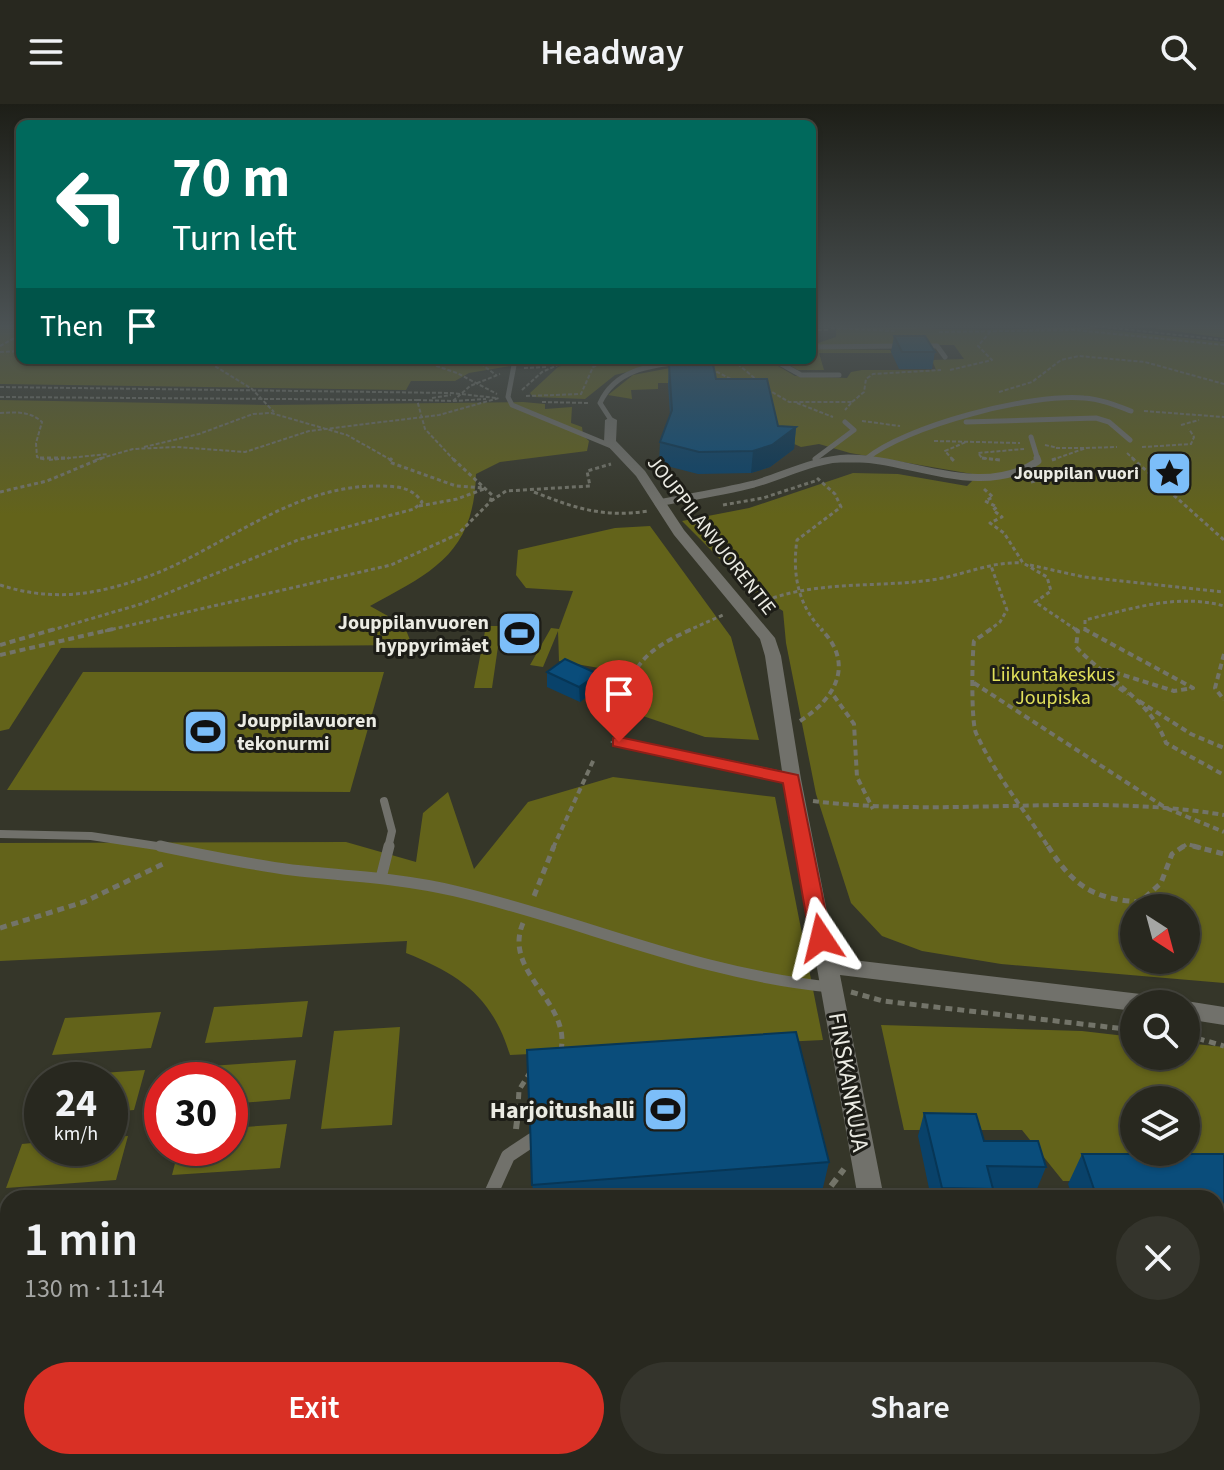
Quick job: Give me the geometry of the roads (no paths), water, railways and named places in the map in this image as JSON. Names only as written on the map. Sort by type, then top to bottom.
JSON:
[{"type":"street","points":[[611,420],[610,442],[616,448]]},
{"type":"street","name":"JOUPPILANVUORENTIE","points":[[616,448],[629,460],[656,506],[736,614],[767,638],[828,976]]},
{"type":"street","points":[[619,742],[792,779]]},
{"type":"street","points":[[828,976],[1120,1001]]},
{"type":"street","name":"FINSKANKUJA","points":[[828,976],[869,1190]]},
{"type":"street","points":[[1200,1012],[1224,1016]]},
{"type":"lane","points":[[511,388],[509,399],[616,448]]},
{"type":"lane","points":[[611,388],[602,396],[600,403],[611,420]]},
{"type":"lane","points":[[866,459],[911,432],[1039,399],[1097,399],[1131,411]]},
{"type":"lane","points":[[943,425],[998,419],[1096,418],[1109,422],[1130,440]]},
{"type":"lane","points":[[656,506],[744,485],[812,461],[854,430],[847,423]]},
{"type":"lane","points":[[812,461],[866,459],[961,475],[1009,476],[1030,469],[1038,461],[1032,440]]},
{"type":"lane","points":[[381,878],[392,831],[384,801]]},
{"type":"lane","points":[[0,834],[52,833],[121,839],[271,867],[381,878],[457,891],[698,967],[796,985],[828,976]]},
{"type":"lane","points":[[492,1190],[501,1161],[515,1146],[532,1140]]},
{"type":"place","name":"Jouppilan vuori","points":[[1170,473]]},
{"type":"place","name":"Jouppilanvuoren hyppyrimäet","points":[[520,634]]},
{"type":"place","name":"Jouppilavuoren tekonurmi","points":[[206,731]]},
{"type":"place","name":"Harjoitushalli","points":[[666,1110]]},
{"type":"park label","name":"Liikuntakeskus Joupiska","points":[[1053,686]]}]
